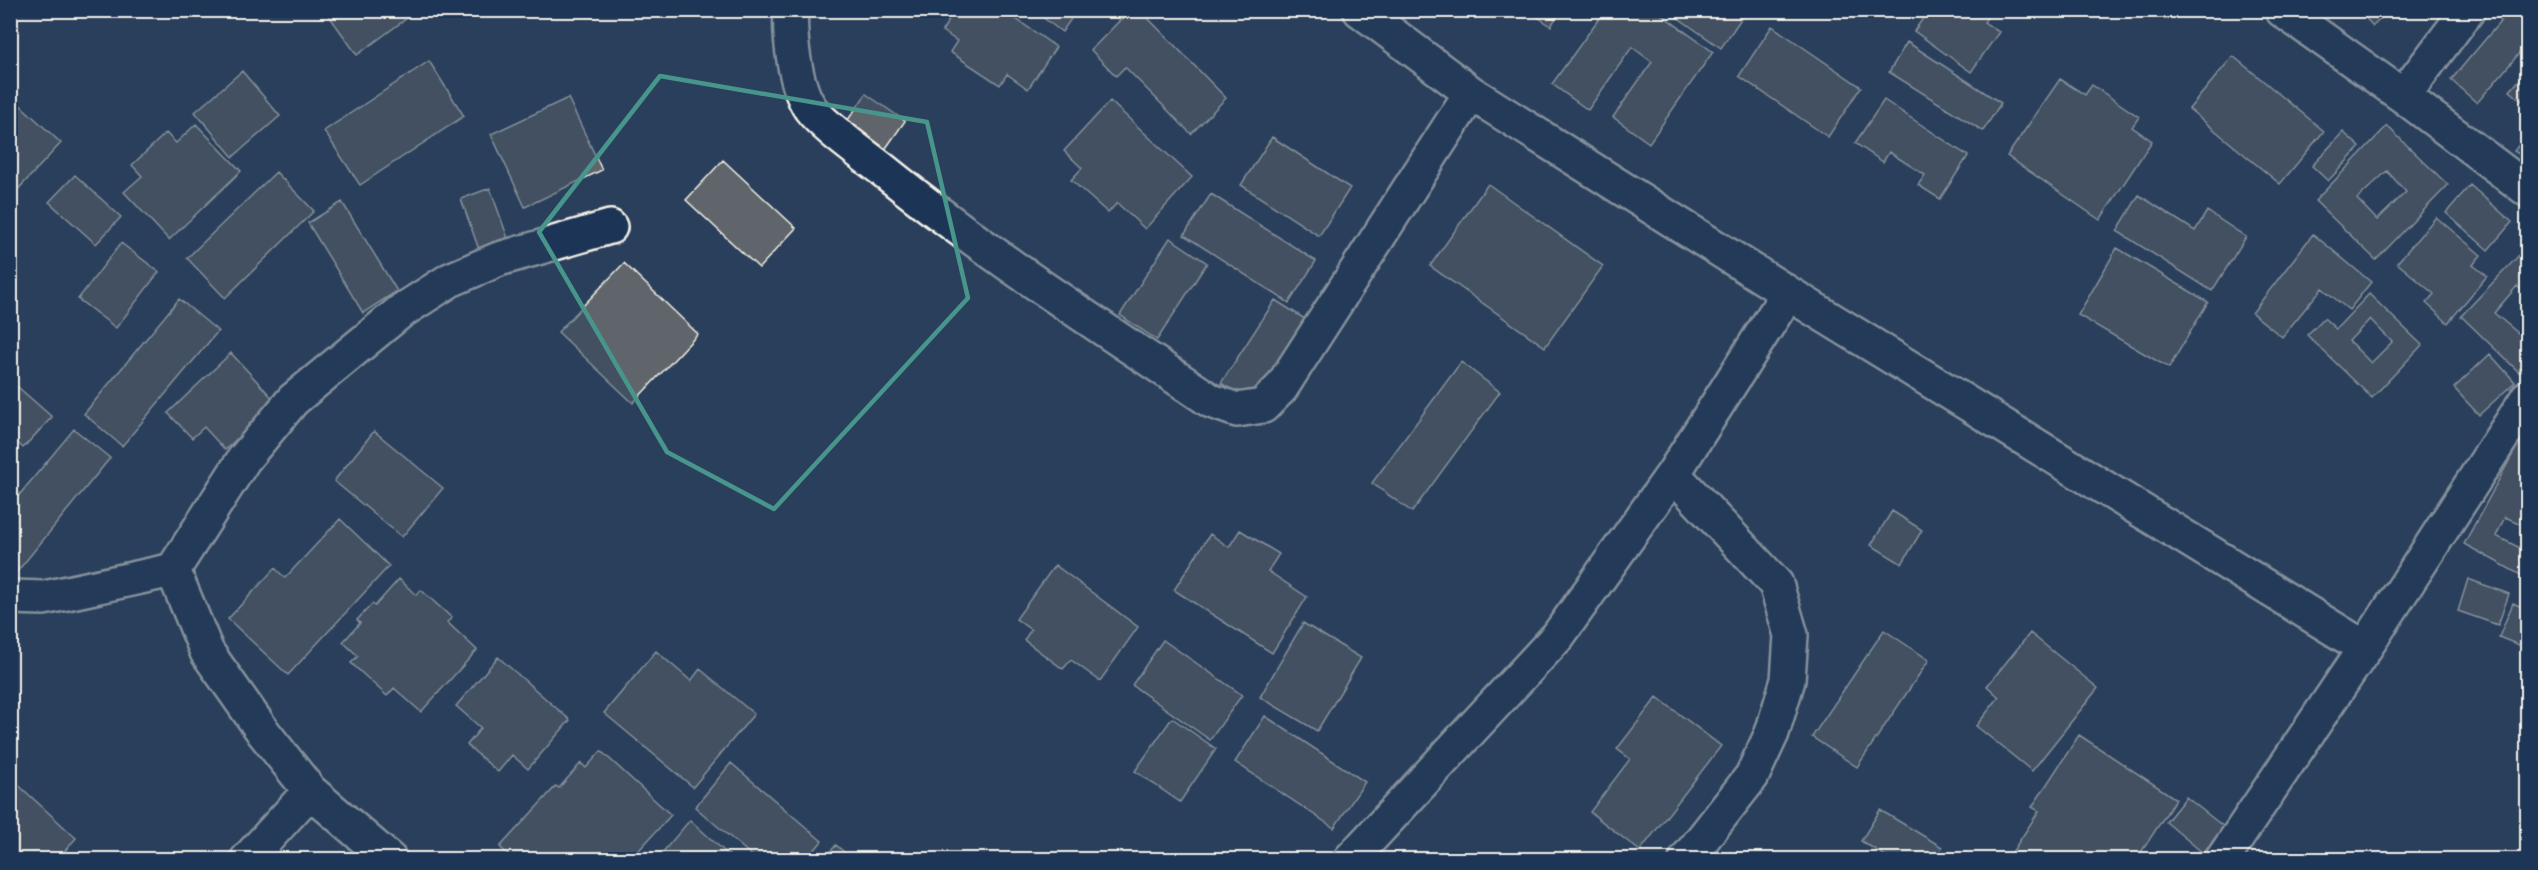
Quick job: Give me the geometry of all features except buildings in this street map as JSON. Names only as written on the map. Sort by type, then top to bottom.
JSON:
[{"type":"street","points":[[791,10],[790,23],[797,75],[810,108],[832,128],[948,222],[1211,401],[1237,410],[1263,406],[1281,388],[1471,93]]},
{"type":"street","points":[[1360,10],[1471,93],[1788,293],[2365,648]]},
{"type":"street","points":[[2282,10],[2403,96],[2528,190]]},
{"type":"street","points":[[2403,96],[2468,10]]},
{"type":"street","points":[[10,597],[44,598],[173,570],[244,459],[293,400],[400,312],[450,280],[499,259],[610,227]]},
{"type":"street","points":[[1350,860],[1558,636],[1673,474],[1788,293]]},
{"type":"street","points":[[2222,860],[2365,648],[2528,397]]},
{"type":"street","points":[[1673,474],[1776,584],[1791,635],[1788,680],[1772,733],[1752,776],[1686,860]]},
{"type":"street","points":[[173,570],[207,652],[264,733],[310,790],[390,860]]},
{"type":"street","points":[[247,860],[310,790]]},
{"type":"highlighted area","points":[[660,76],[927,122],[968,298],[774,509],[667,452],[539,232]]}]
